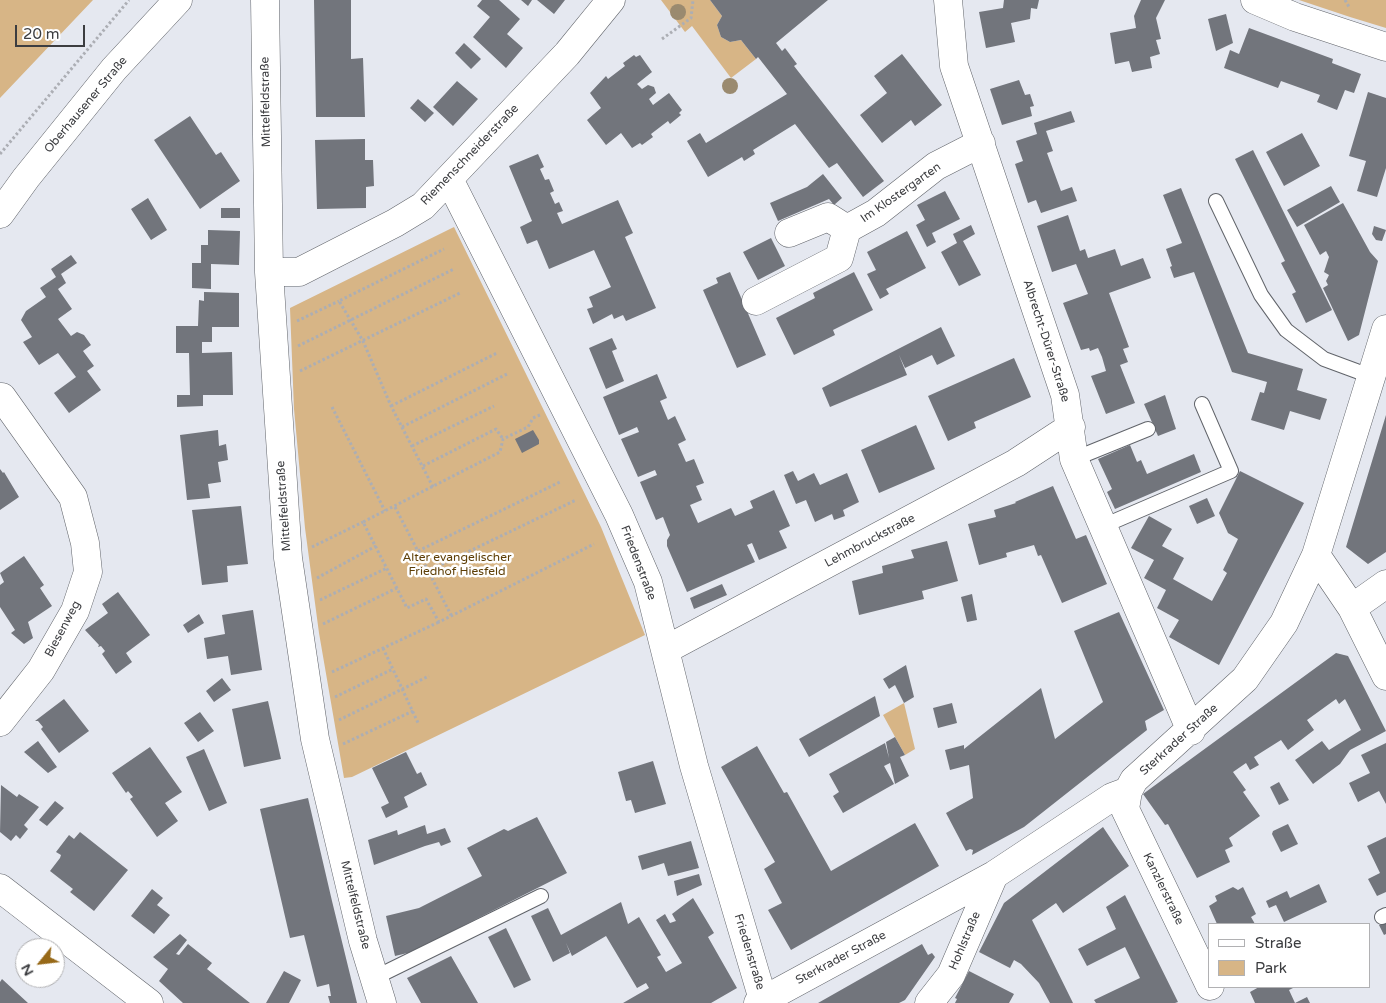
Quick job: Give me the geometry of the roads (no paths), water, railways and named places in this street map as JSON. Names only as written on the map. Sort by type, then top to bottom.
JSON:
[{"type":"street","name":"Oberhausener Straße","points":[[0,186],[101,59],[152,0]]},
{"type":"street","name":"Oberhausener Straße","points":[[0,214],[114,69],[178,0]]},
{"type":"street","name":"Mittelfeldstraße","points":[[265,0],[269,272],[288,558],[315,738],[378,991]]},
{"type":"street","name":"Riemenschneiderstraße","points":[[269,272],[299,272],[395,224],[422,206],[567,54],[611,0]]},
{"type":"street","name":"Albrecht-Dürer-Straße","points":[[948,0],[954,66],[1066,395],[1074,458],[1191,730]]},
{"type":"street","points":[[1255,0],[1295,16],[1386,47]]},
{"type":"street","name":"Im Klostergarten","points":[[756,301],[840,258],[847,229],[876,212],[936,166],[981,143]]},
{"type":"street","name":"Friedenstraße","points":[[448,179],[619,515],[648,582],[667,649],[678,706],[694,766],[762,1002]]},
{"type":"street","name":"Im Klostergarten","points":[[789,233],[828,217],[847,229]]},
{"type":"street","name":"Sterkrader Straße","points":[[762,1002],[994,875],[1112,797],[1128,791],[1134,780],[1245,679],[1284,622],[1316,555],[1386,329]]},
{"type":"street","name":"Biesenweg","points":[[0,722],[46,661],[75,611],[88,572],[85,543],[74,497],[2,397]]},
{"type":"street","name":"Lehmbruckstraße","points":[[667,649],[1016,463],[1071,427]]},
{"type":"street","points":[[1316,555],[1352,608],[1386,676]]},
{"type":"street","points":[[1352,608],[1386,584]]},
{"type":"street","name":"Kanzlerstraße","points":[[1128,791],[1125,809],[1208,982]]},
{"type":"street","name":"Hohlstraße","points":[[929,1003],[951,975],[994,875]]},
{"type":"street","points":[[0,888],[149,1003]]},
{"type":"street","name":"Kanzlerstraße","points":[[1211,988],[1218,1003]]},
{"type":"lane","points":[[1216,201],[1261,296],[1286,330],[1324,359],[1370,376]]},
{"type":"lane","points":[[1103,526],[1231,471],[1202,404]]},
{"type":"lane","points":[[1074,458],[1148,428]]},
{"type":"lane","points":[[378,991],[541,896]]},
{"type":"park label","name":"Alter evangelischer Friedhof Hiesfeld","points":[[457,565]]}]
